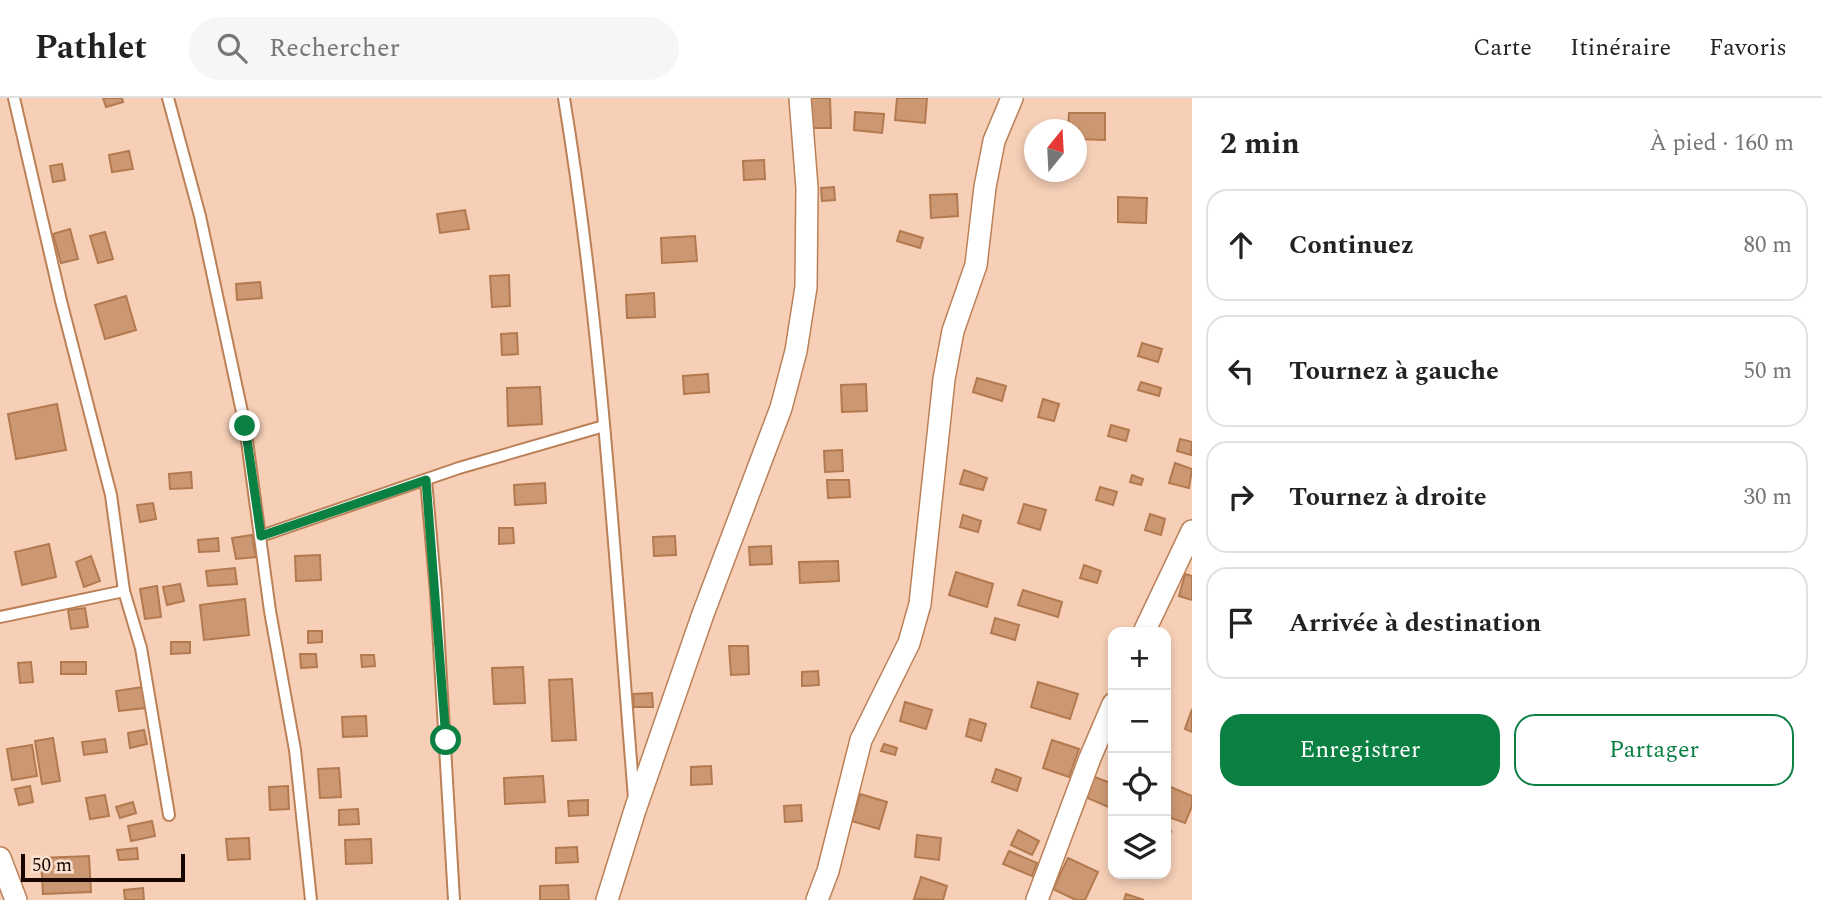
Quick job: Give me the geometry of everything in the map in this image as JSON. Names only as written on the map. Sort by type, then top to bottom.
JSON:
[{"type":"street","points":[[607,900],[703,614],[773,432],[796,351],[806,287],[807,188],[800,98]]},
{"type":"street","points":[[817,900],[828,871],[861,740],[909,643],[920,604],[944,379],[953,331],[976,265],[985,187],[994,141],[1012,98]]},
{"type":"street","points":[[1146,627],[1192,531]]},
{"type":"street","points":[[1037,900],[1108,716]]},
{"type":"street","points":[[0,858],[16,900]]},
{"type":"lane","points":[[14,98],[61,301],[111,495],[124,591],[141,648],[169,816]]},
{"type":"lane","points":[[168,98],[200,216],[245,426],[274,635],[295,750],[311,900]]},
{"type":"lane","points":[[564,98],[580,193],[604,426],[635,810]]},
{"type":"lane","points":[[261,536],[459,468],[604,426]]},
{"type":"lane","points":[[426,480],[436,593],[454,900]]},
{"type":"lane","points":[[0,617],[124,591]]},
{"type":"building","points":[[103,98],[122,98],[123,102],[106,107]]},
{"type":"building","points":[[809,98],[830,98],[831,128],[809,128]]},
{"type":"building","points":[[897,98],[927,98],[925,123],[895,120]]},
{"type":"building","points":[[855,112],[884,114],[882,133],[854,130]]},
{"type":"building","points":[[1069,113],[1105,113],[1105,140],[1087,139],[1087,119],[1069,119]]},
{"type":"building","points":[[129,151],[133,169],[112,172],[109,155]]},
{"type":"building","points":[[764,160],[765,179],[744,180],[743,161]]},
{"type":"building","points":[[62,164],[65,180],[53,182],[50,166]]},
{"type":"building","points":[[834,187],[835,200],[822,201],[821,188]]},
{"type":"building","points":[[957,194],[958,216],[931,218],[930,195]]},
{"type":"building","points":[[1118,197],[1147,198],[1146,223],[1118,222]]},
{"type":"building","points":[[465,210],[469,229],[440,233],[437,214]]},
{"type":"building","points":[[70,229],[78,259],[61,263],[53,234]]},
{"type":"building","points":[[900,231],[923,238],[920,248],[897,241]]},
{"type":"building","points":[[105,232],[113,259],[98,263],[90,236]]},
{"type":"building","points":[[695,236],[697,261],[662,263],[661,238]]},
{"type":"building","points":[[509,275],[510,306],[492,307],[490,276]]},
{"type":"building","points":[[260,282],[262,298],[237,300],[236,284]]},
{"type":"building","points":[[654,293],[655,317],[627,318],[626,295]]},
{"type":"building","points":[[126,296],[136,330],[105,339],[95,305]]},
{"type":"building","points":[[517,333],[518,354],[502,355],[501,334]]},
{"type":"building","points":[[1142,343],[1162,349],[1158,362],[1138,356]]},
{"type":"building","points":[[708,374],[709,392],[684,394],[683,376]]},
{"type":"building","points":[[977,378],[1006,386],[1002,401],[973,392]]},
{"type":"building","points":[[1141,382],[1161,388],[1159,396],[1138,390]]},
{"type":"building","points":[[866,384],[867,411],[842,412],[841,385]]},
{"type":"building","points":[[540,387],[542,424],[508,426],[507,388]]},
{"type":"building","points":[[1043,399],[1059,404],[1054,421],[1038,417]]},
{"type":"building","points":[[57,404],[66,450],[16,459],[8,414]]},
{"type":"building","points":[[1111,425],[1129,430],[1126,441],[1108,436]]},
{"type":"building","points":[[1180,439],[1192,442],[1191,455],[1177,451]]},
{"type":"building","points":[[842,450],[843,471],[825,472],[824,451]]},
{"type":"building","points":[[1175,463],[1192,469],[1189,488],[1169,483]]},
{"type":"building","points":[[964,470],[987,478],[983,490],[960,484]]},
{"type":"building","points":[[191,472],[192,488],[170,489],[169,474]]},
{"type":"building","points":[[1132,475],[1143,479],[1141,485],[1130,482]]},
{"type":"building","points":[[827,480],[849,480],[850,497],[828,498]]},
{"type":"building","points":[[545,483],[546,503],[515,505],[514,485]]},
{"type":"building","points":[[1100,487],[1117,492],[1113,505],[1096,500]]},
{"type":"building","points":[[153,503],[156,519],[140,522],[137,505]]},
{"type":"building","points":[[1024,504],[1046,510],[1040,530],[1018,523]]},
{"type":"building","points":[[1150,514],[1165,519],[1161,535],[1145,530]]},
{"type":"building","points":[[963,515],[981,521],[978,532],[960,527]]},
{"type":"building","points":[[499,528],[513,528],[514,543],[499,544]]},
{"type":"building","points":[[252,535],[256,557],[236,559],[232,538]]},
{"type":"building","points":[[675,536],[676,555],[654,556],[653,537]]},
{"type":"building","points":[[218,538],[219,551],[199,552],[198,540]]},
{"type":"building","points":[[49,544],[56,577],[22,585],[15,552]]},
{"type":"building","points":[[771,546],[772,564],[750,565],[749,547]]},
{"type":"building","points":[[320,555],[321,580],[296,581],[295,556]]},
{"type":"building","points":[[91,556],[100,581],[84,587],[76,562]]},
{"type":"building","points":[[838,561],[839,581],[800,583],[799,562]]},
{"type":"building","points":[[1084,565],[1101,571],[1097,583],[1080,578]]},
{"type":"building","points":[[235,568],[237,584],[208,586],[206,571]]},
{"type":"building","points":[[956,572],[993,584],[987,607],[949,595]]},
{"type":"building","points":[[1185,574],[1192,576],[1192,600],[1179,596]]},
{"type":"building","points":[[180,584],[184,601],[167,605],[163,587]]},
{"type":"building","points":[[157,586],[161,617],[145,619],[140,589]]},
{"type":"building","points":[[1023,590],[1062,602],[1058,617],[1018,605]]},
{"type":"building","points":[[245,599],[249,635],[204,640],[200,605]]},
{"type":"building","points":[[85,608],[88,627],[71,629],[68,610]]},
{"type":"building","points":[[995,618],[1019,625],[1015,640],[991,633]]},
{"type":"building","points":[[308,631],[322,631],[322,642],[308,643]]},
{"type":"building","points":[[171,642],[190,642],[190,653],[171,654]]},
{"type":"building","points":[[729,646],[748,646],[749,674],[731,675]]},
{"type":"building","points":[[300,654],[316,654],[317,667],[301,668]]},
{"type":"building","points":[[361,655],[374,655],[375,666],[362,667]]},
{"type":"building","points":[[31,662],[33,682],[20,683],[18,663]]},
{"type":"building","points":[[61,662],[86,662],[86,674],[61,674]]},
{"type":"building","points":[[523,667],[525,703],[494,704],[492,668]]},
{"type":"building","points":[[818,671],[819,685],[802,686],[802,672]]},
{"type":"building","points":[[572,679],[576,740],[552,741],[549,680]]},
{"type":"building","points":[[1038,682],[1078,694],[1070,719],[1031,707]]},
{"type":"building","points":[[143,687],[146,708],[119,711],[116,691]]},
{"type":"building","points":[[652,693],[653,707],[634,707],[633,694]]},
{"type":"building","points":[[905,702],[932,710],[926,729],[900,721]]},
{"type":"building","points":[[1192,709],[1192,732],[1185,729]]},
{"type":"building","points":[[366,716],[367,736],[343,737],[342,717]]},
{"type":"building","points":[[970,719],[986,724],[981,741],[966,736]]},
{"type":"building","points":[[144,730],[147,744],[130,748],[128,733]]},
{"type":"building","points":[[53,738],[60,781],[42,784],[35,741]]},
{"type":"building","points":[[105,739],[107,752],[84,755],[82,742]]},
{"type":"building","points":[[1052,740],[1079,749],[1069,777],[1043,768]]},
{"type":"building","points":[[884,744],[897,748],[895,755],[881,751]]},
{"type":"building","points":[[32,745],[37,776],[12,780],[7,749]]},
{"type":"building","points":[[711,766],[712,784],[691,785],[691,767]]},
{"type":"building","points":[[339,768],[341,797],[320,798],[318,769]]},
{"type":"building","points":[[996,769],[1021,778],[1017,791],[992,782]]},
{"type":"building","points":[[543,776],[545,802],[505,804],[504,778]]},
{"type":"building","points":[[1092,776],[1108,782],[1108,807],[1083,796]]},
{"type":"building","points":[[30,786],[33,802],[19,805],[15,789]]},
{"type":"building","points":[[288,786],[289,809],[270,810],[269,787]]},
{"type":"building","points":[[1171,787],[1192,796],[1192,806],[1185,823],[1171,818]]},
{"type":"building","points":[[860,794],[887,802],[879,829],[852,821]]},
{"type":"building","points":[[105,795],[109,816],[90,819],[86,798]]},
{"type":"building","points":[[588,800],[588,815],[569,816],[568,801]]},
{"type":"building","points":[[133,802],[136,813],[120,818],[116,807]]},
{"type":"building","points":[[801,805],[802,821],[785,822],[784,806]]},
{"type":"building","points":[[358,809],[359,824],[339,825],[339,810]]},
{"type":"building","points":[[152,821],[155,836],[131,841],[128,826]]},
{"type":"building","points":[[1018,830],[1039,841],[1032,855],[1011,845]]},
{"type":"building","points":[[917,835],[941,838],[939,860],[915,857]]},
{"type":"building","points":[[249,838],[250,859],[228,860],[226,839]]},
{"type":"building","points":[[371,839],[372,863],[346,864],[345,840]]},
{"type":"building","points":[[577,847],[578,862],[556,863],[556,848]]},
{"type":"building","points":[[137,848],[138,859],[119,860],[117,850]]},
{"type":"building","points":[[1009,851],[1037,863],[1032,876],[1003,864]]},
{"type":"building","points":[[89,856],[91,892],[43,894],[41,858]]},
{"type":"building","points":[[1068,858],[1098,872],[1085,900],[1076,900],[1053,889]]},
{"type":"building","points":[[921,877],[947,886],[943,900],[914,899]]},
{"type":"building","points":[[568,885],[569,900],[540,900],[540,886]]},
{"type":"building","points":[[143,888],[144,900],[125,900],[124,890]]},
{"type":"building","points":[[1126,894],[1144,900],[1124,900]]},
{"type":"route","points":[[245,426],[261,536],[426,480],[446,740]]}]
